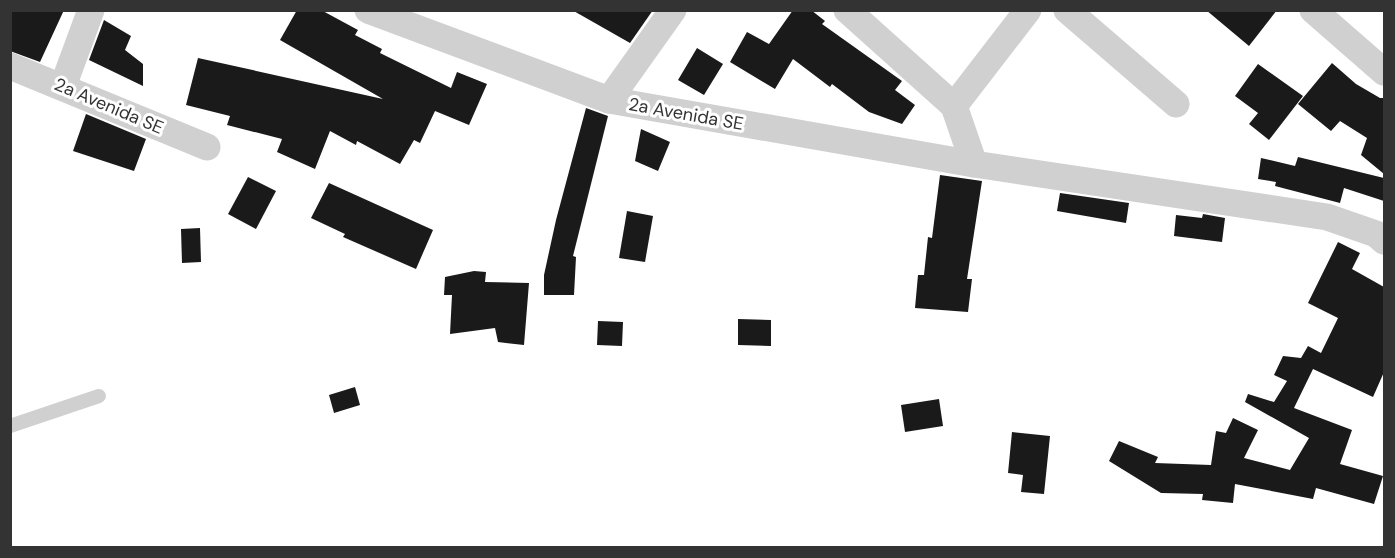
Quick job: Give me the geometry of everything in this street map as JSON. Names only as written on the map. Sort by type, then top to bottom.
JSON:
[{"type":"street","points":[[63,86],[91,10]]},
{"type":"street","name":"2a Avenida SE","points":[[368,10],[609,100],[974,164],[1326,217],[1376,234],[1384,241]]},
{"type":"street","points":[[847,10],[954,106],[974,164]]},
{"type":"street","points":[[954,106],[1028,10]]},
{"type":"street","points":[[1067,10],[1176,104]]},
{"type":"street","points":[[1313,10],[1384,72]]},
{"type":"street","points":[[609,100],[671,11]]},
{"type":"street","name":"2a Avenida SE","points":[[10,66],[63,86],[104,107],[207,147]]},
{"type":"lane","points":[[10,426],[99,396]]},
{"type":"building","points":[[10,10],[64,10],[40,62],[10,51]]},
{"type":"building","points":[[297,10],[321,10],[358,30],[355,35],[382,49],[380,53],[451,88],[457,72],[487,84],[469,125],[435,111],[420,143],[414,140],[400,164],[357,141],[356,145],[330,131],[315,169],[277,152],[282,139],[227,125],[230,116],[186,105],[198,58],[383,99],[280,40]]},
{"type":"building","points":[[572,10],[653,10],[630,43]]},
{"type":"building","points":[[793,10],[811,10],[825,21],[822,24],[902,81],[895,90],[915,105],[902,124],[869,112],[832,84],[830,87],[793,59],[775,89],[730,62],[747,32],[769,44]]},
{"type":"building","points":[[1206,10],[1277,10],[1249,46]]},
{"type":"building","points":[[104,20],[131,36],[125,50],[143,64],[143,86],[89,60]]},
{"type":"building","points":[[697,48],[723,64],[704,95],[678,80]]},
{"type":"building","points":[[1332,63],[1356,84],[1384,98],[1384,174],[1361,155],[1367,138],[1340,121],[1331,131],[1298,104]]},
{"type":"building","points":[[1258,64],[1303,96],[1269,140],[1249,124],[1258,113],[1235,96]]},
{"type":"building","points":[[586,108],[608,116],[573,256],[576,257],[574,295],[544,295],[544,275],[556,220]]},
{"type":"building","points":[[86,114],[146,139],[134,171],[73,151]]},
{"type":"building","points":[[641,129],[670,142],[658,171],[635,161]]},
{"type":"building","points":[[1298,157],[1384,178],[1384,201],[1344,188],[1340,203],[1275,186],[1276,182],[1258,179],[1261,158],[1295,166]]},
{"type":"building","points":[[940,175],[982,181],[967,279],[972,279],[968,312],[915,308],[918,275],[924,275],[928,237],[932,238]]},
{"type":"building","points":[[248,177],[276,191],[256,229],[228,214]]},
{"type":"building","points":[[329,183],[433,230],[416,269],[343,237],[345,234],[311,218]]},
{"type":"building","points":[[1060,193],[1129,203],[1126,223],[1057,211]]},
{"type":"building","points":[[627,211],[653,216],[645,262],[619,258]]},
{"type":"building","points":[[1203,214],[1225,218],[1222,242],[1174,236],[1176,215],[1202,218]]},
{"type":"building","points":[[200,228],[201,262],[182,263],[181,229]]},
{"type":"building","points":[[1338,242],[1360,253],[1352,269],[1384,287],[1384,372],[1373,397],[1313,369],[1294,408],[1352,430],[1340,464],[1383,476],[1374,504],[1316,488],[1313,499],[1235,484],[1233,503],[1202,500],[1203,494],[1161,493],[1109,461],[1119,441],[1158,457],[1155,463],[1211,465],[1216,431],[1226,433],[1233,418],[1258,430],[1244,458],[1290,470],[1309,438],[1245,402],[1248,394],[1274,402],[1287,381],[1274,375],[1283,356],[1301,358],[1308,346],[1321,353],[1338,318],[1308,303]]},
{"type":"building","points":[[474,271],[486,272],[485,282],[529,283],[524,345],[498,342],[495,328],[450,334],[452,295],[444,295],[445,277]]},
{"type":"building","points":[[738,319],[771,320],[771,346],[738,345]]},
{"type":"building","points":[[598,321],[623,322],[622,346],[597,345]]},
{"type":"building","points":[[355,387],[360,405],[334,413],[329,395]]},
{"type":"building","points":[[939,399],[943,426],[905,432],[901,405]]},
{"type":"building","points":[[1012,432],[1050,436],[1044,494],[1021,492],[1023,475],[1008,473]]}]
